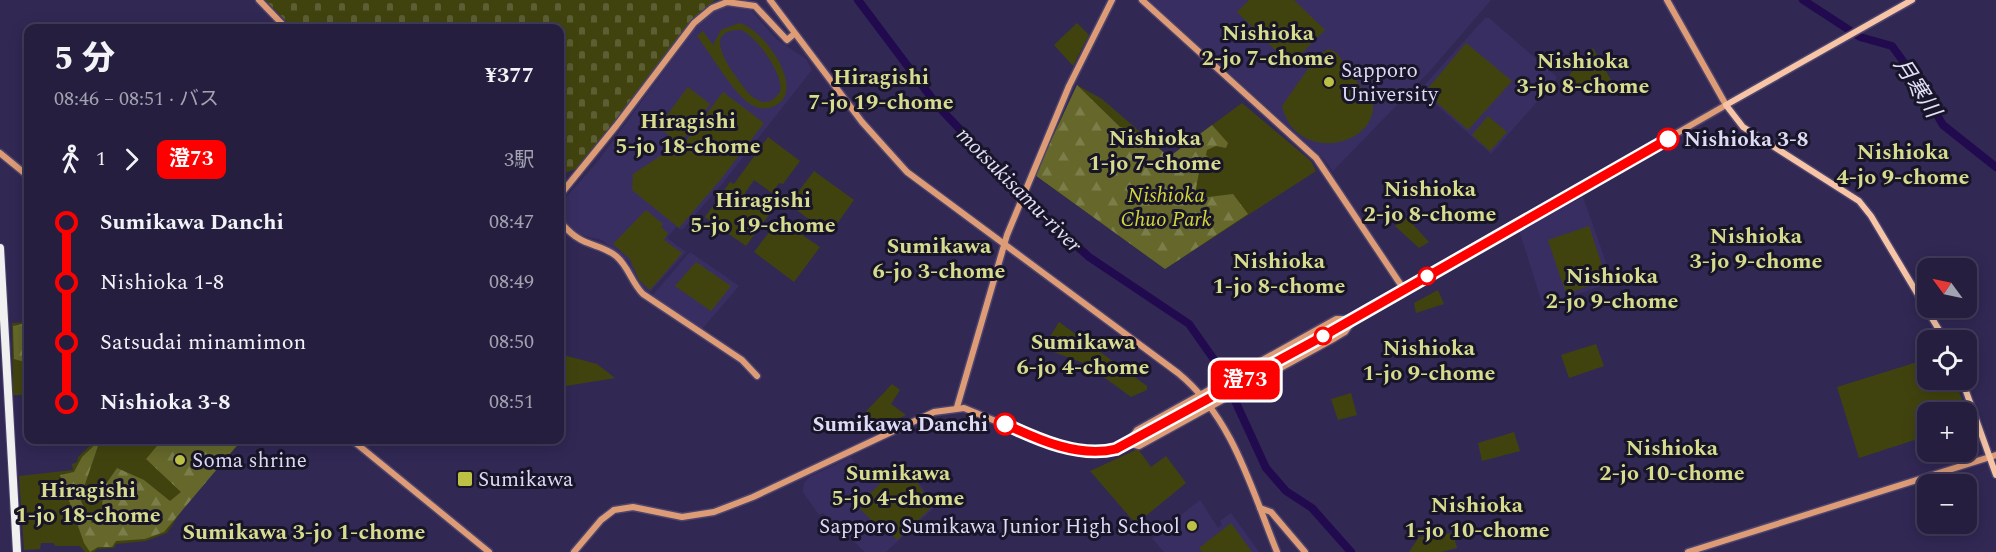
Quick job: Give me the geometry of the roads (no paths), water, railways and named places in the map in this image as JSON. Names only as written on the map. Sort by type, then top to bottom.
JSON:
[{"type":"highway","points":[[0,248],[4,354],[18,552]]},
{"type":"main road","points":[[1911,0],[1726,105],[1743,127],[1859,201],[1871,216],[1939,330]]},
{"type":"main road","points":[[1966,390],[1993,457],[1996,475]]},
{"type":"street","points":[[259,0],[282,24]]},
{"type":"street","points":[[770,0],[862,122],[908,172],[1178,373],[1214,405],[1230,435],[1277,552]]},
{"type":"street","points":[[957,407],[1004,243],[1070,86],[1112,0]]},
{"type":"street","points":[[1142,0],[1316,158],[1403,288]]},
{"type":"street","points":[[574,552],[601,520],[614,510],[633,507],[682,517],[714,512],[753,497],[934,412],[957,407],[1082,451],[1106,451],[1139,438],[1354,319],[1403,288],[1726,105],[1667,0]]},
{"type":"street","points":[[564,190],[694,23],[719,4],[748,2],[764,12],[787,40],[794,34]]},
{"type":"street","points":[[0,153],[24,173]]},
{"type":"street","points":[[564,226],[578,238],[601,246],[615,256],[627,266],[632,280],[643,294],[742,360],[757,376]]},
{"type":"street","points":[[1128,443],[1137,430],[1336,319],[1354,319]]},
{"type":"street","points":[[1128,443],[1139,446],[1245,388],[1345,332],[1354,319]]},
{"type":"street","points":[[357,444],[489,552]]},
{"type":"street","points":[[1688,552],[1993,457]]},
{"type":"street","points":[[1260,508],[1271,512],[1305,552]]},
{"type":"waterway","name":"motsukisamu-river","points":[[858,0],[937,105],[1027,201],[1089,257],[1189,324],[1220,368],[1266,468],[1286,491],[1312,508],[1351,552]]},
{"type":"waterway","name":"月寒川","points":[[1803,0],[1860,37],[1892,46],[1911,72],[1943,125],[1996,167]]},
{"type":"place","name":"Sapporo University","points":[[1329,82]]},
{"type":"place","name":"Nishioka 3-8","points":[[1668,139]]},
{"type":"place","name":"Sumikawa Danchi","points":[[1005,424]]},
{"type":"place","name":"Soma shrine","points":[[180,460]]},
{"type":"place","name":"Sumikawa","points":[[465,479]]},
{"type":"place","name":"Sapporo Sumikawa Junior High School","points":[[1192,526]]},
{"type":"district","name":"Nishioka 2-jo 7-chome","points":[[1268,44]]},
{"type":"district","name":"Nishioka 3-jo 8-chome","points":[[1583,72]]},
{"type":"district","name":"Hiragishi 7-jo 19-chome","points":[[881,88]]},
{"type":"district","name":"Hiragishi 5-jo 18-chome","points":[[688,132]]},
{"type":"district","name":"Nishioka 1-jo 7-chome","points":[[1155,150]]},
{"type":"district","name":"Nishioka 4-jo 9-chome","points":[[1903,164]]},
{"type":"district","name":"Nishioka 2-jo 8-chome","points":[[1430,200]]},
{"type":"district","name":"Hiragishi 5-jo 19-chome","points":[[763,212]]},
{"type":"district","name":"Nishioka 3-jo 9-chome","points":[[1756,248]]},
{"type":"district","name":"Sumikawa 6-jo 3-chome","points":[[939,258]]},
{"type":"district","name":"Nishioka 1-jo 8-chome","points":[[1279,272]]},
{"type":"district","name":"Nishioka 2-jo 9-chome","points":[[1612,288]]},
{"type":"district","name":"Sumikawa 6-jo 4-chome","points":[[1083,354]]},
{"type":"district","name":"Nishioka 1-jo 9-chome","points":[[1429,360]]},
{"type":"district","name":"Nishioka 2-jo 10-chome","points":[[1672,460]]},
{"type":"district","name":"Sumikawa 5-jo 4-chome","points":[[898,485]]},
{"type":"district","name":"Hiragishi 1-jo 18-chome","points":[[88,502]]},
{"type":"district","name":"Nishioka 1-jo 10-chome","points":[[1477,516]]},
{"type":"district","name":"Sumikawa 3-jo 1-chome","points":[[304,531]]},
{"type":"park label","name":"Nishioka Chuo Park","points":[[1166,207]]}]
